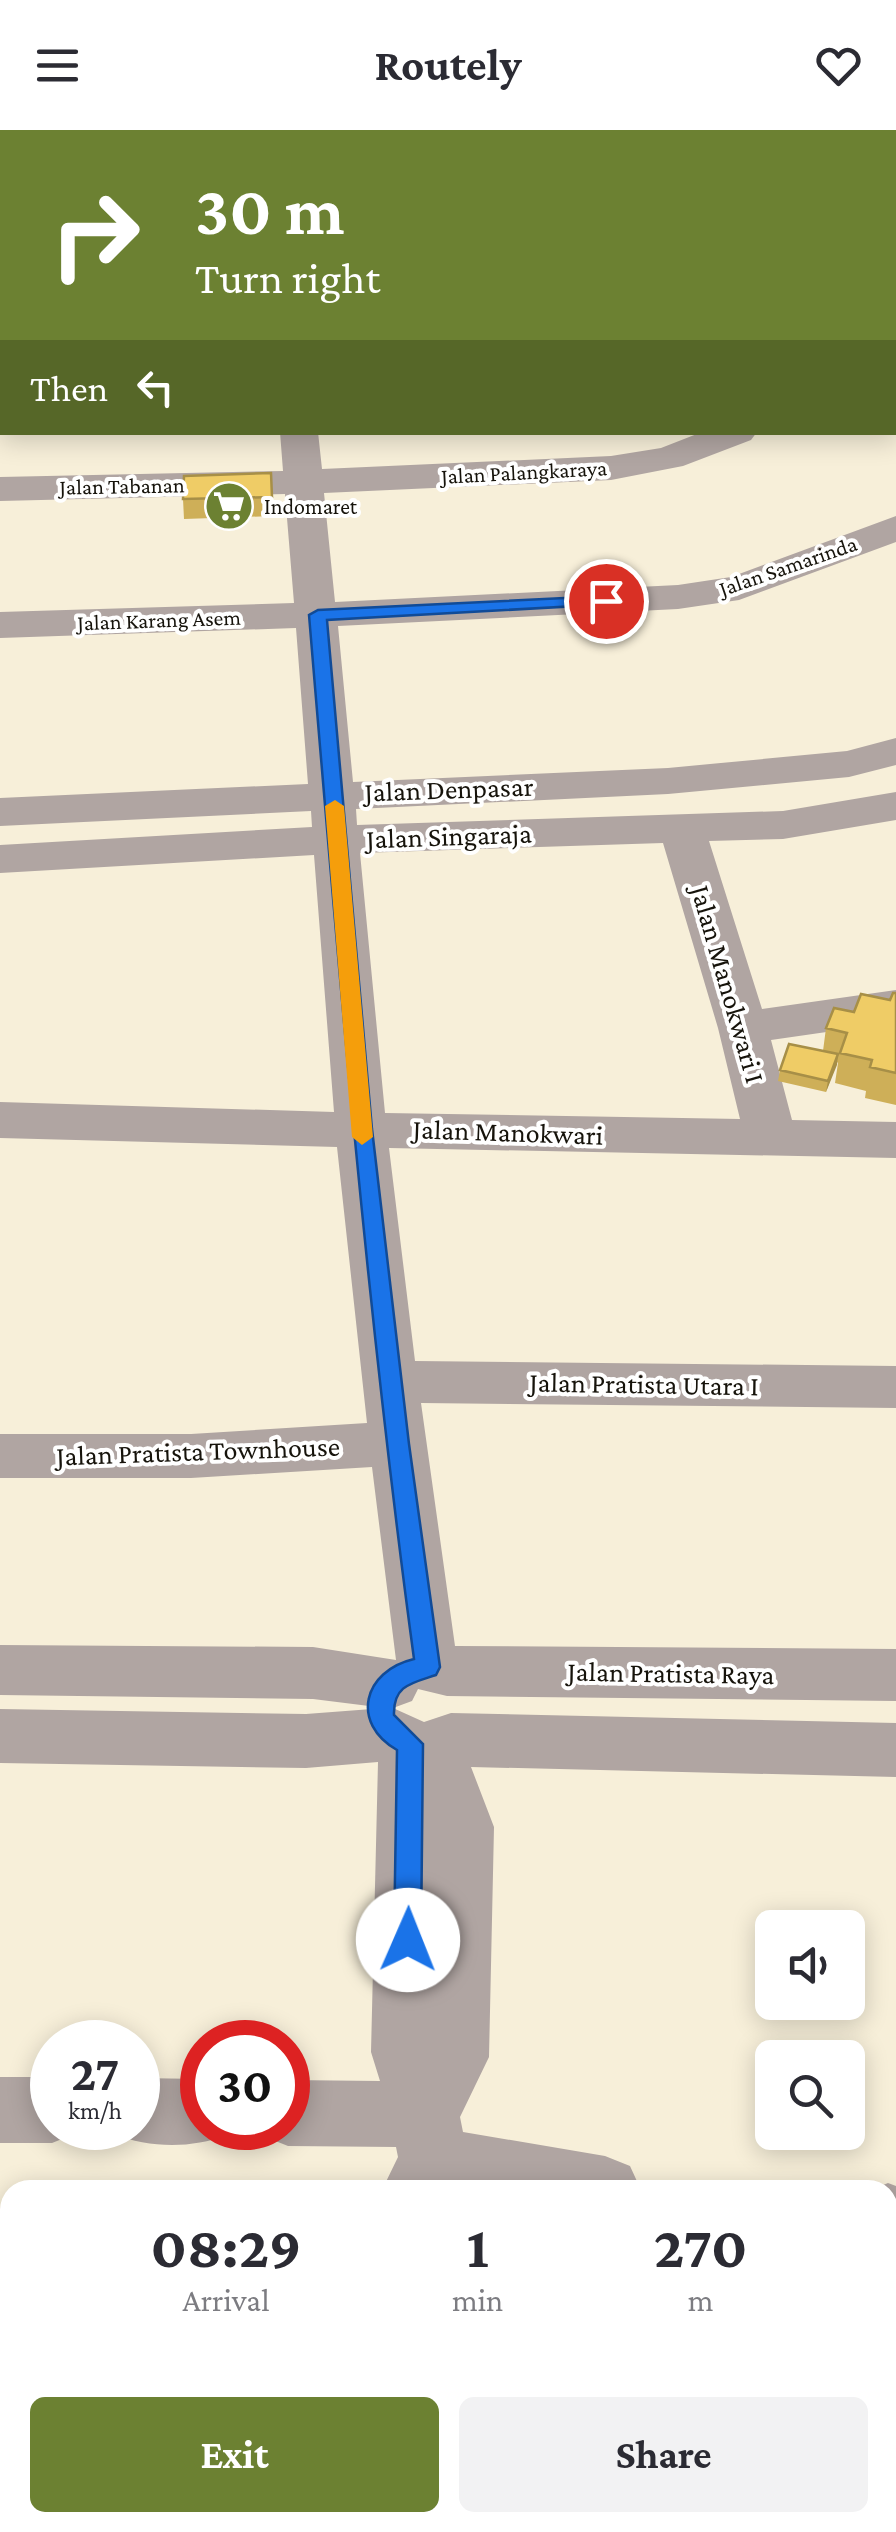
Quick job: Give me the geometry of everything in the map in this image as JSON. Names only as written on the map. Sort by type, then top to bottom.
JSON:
[{"type":"street","points":[[299,435],[362,1129],[392,1382],[421,1712],[462,1827],[456,2056],[426,2155]]},
{"type":"street","name":"Jalan Palangkaraya","points":[[304,482],[642,465],[729,435]]},
{"type":"street","name":"Jalan Tabanan","points":[[0,490],[304,482]]},
{"type":"street","name":"Jalan Samarinda","points":[[318,615],[709,593],[739,588],[896,528]]},
{"type":"street","name":"Jalan Karang Asem","points":[[0,625],[318,615]]},
{"type":"street","name":"Jalan Denpasar","points":[[0,812],[336,817],[849,764],[896,751]]},
{"type":"street","name":"Jalan Singaraja","points":[[0,859],[336,817],[682,829],[783,825],[896,806]]},
{"type":"street","name":"Jalan Manokwari I","points":[[682,829],[743,1028],[771,1140]]},
{"type":"street","points":[[743,1028],[896,1006]]},
{"type":"street","name":"Jalan Manokwari","points":[[0,1120],[42,1124],[896,1140]]},
{"type":"street","name":"Jalan Pratista Utara I","points":[[392,1382],[896,1387]]},
{"type":"street","name":"Jalan Pratista Townhouse","points":[[0,1456],[191,1456],[397,1444]]},
{"type":"street","name":"Jalan Pratista Raya","points":[[0,1670],[313,1673],[421,1712],[896,1750]]},
{"type":"street","name":"Jalan Pratista Raya","points":[[0,1736],[306,1741],[421,1712],[896,1676]]},
{"type":"street","points":[[0,2110],[30,2110]]},
{"type":"street","points":[[310,2120],[426,2155],[554,2180]]},
{"type":"building","points":[[271,473],[272,497],[183,499],[184,476]]},
{"type":"building","points":[[893,993],[896,1073],[870,1067],[872,1060],[840,1053],[847,1033],[826,1028],[834,1008],[854,1012],[861,994],[890,1000]]},
{"type":"building","points":[[789,1044],[838,1054],[828,1081],[780,1070]]},
{"type":"slow traffic","points":[[335,806],[362,1137]]},
{"type":"place","name":"Indomaret","points":[[229,506]]},
{"type":"route","points":[[408,1940],[410,1744],[392,1734],[381,1718],[380,1699],[390,1683],[407,1671],[428,1667],[397,1444],[362,1129],[318,615],[606,601]]}]
